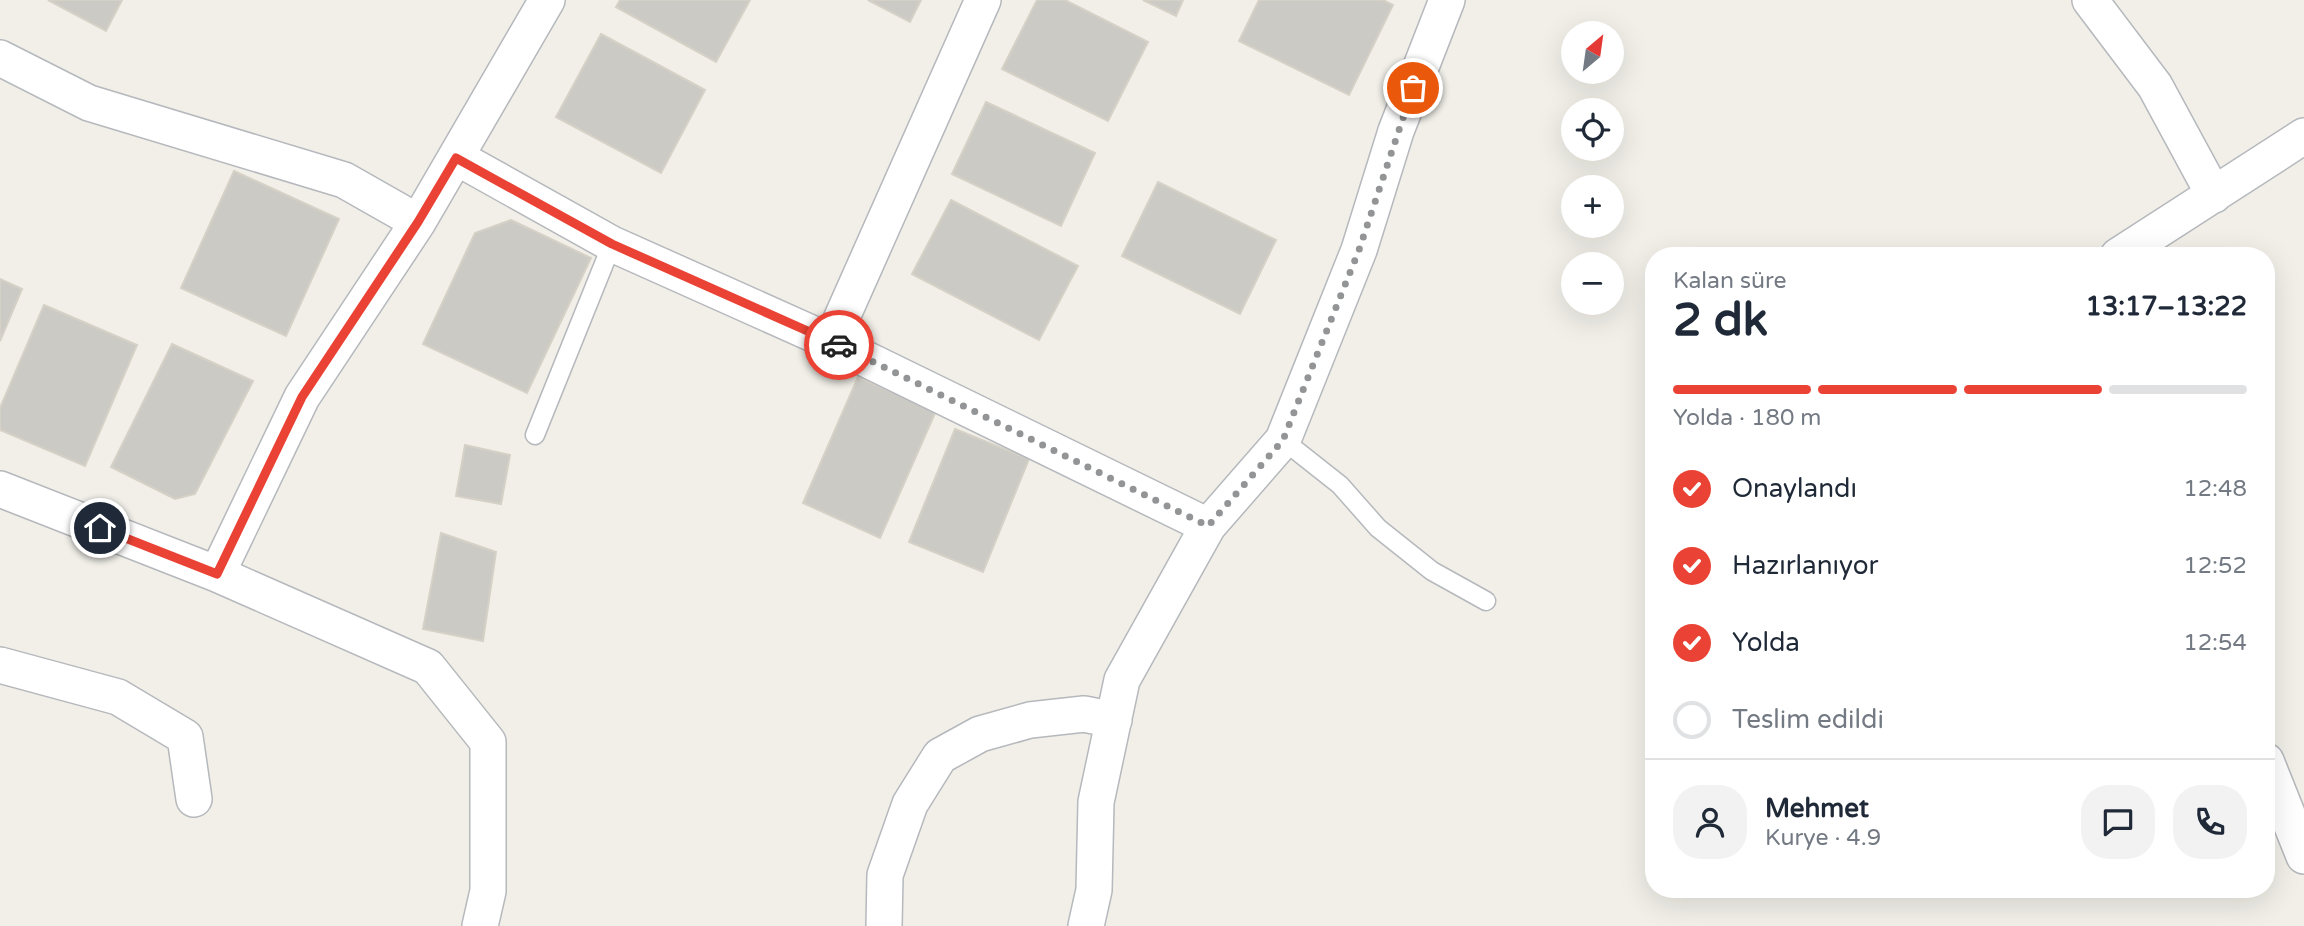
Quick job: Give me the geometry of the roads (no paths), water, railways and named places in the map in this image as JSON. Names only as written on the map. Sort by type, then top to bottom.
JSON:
[{"type":"street","points":[[217,574],[302,397],[418,222],[547,0]]},
{"type":"street","points":[[831,342],[983,0]]},
{"type":"street","points":[[1086,926],[1094,890],[1096,802],[1122,680],[1208,526],[1283,440],[1359,250],[1396,131],[1447,0]]},
{"type":"street","points":[[2090,0],[2155,86],[2214,195]]},
{"type":"street","points":[[0,58],[89,103],[344,180],[418,222]]},
{"type":"street","points":[[2132,247],[2304,136]]},
{"type":"street","points":[[456,158],[612,244],[831,342],[1208,526]]},
{"type":"street","points":[[0,489],[217,574],[428,667],[488,743],[488,891],[480,926]]},
{"type":"street","points":[[0,664],[118,697],[184,737],[194,799]]},
{"type":"street","points":[[884,926],[885,875],[910,804],[940,756],[980,734],[1030,720],[1084,714],[1114,720]]},
{"type":"street","points":[[2275,784],[2304,856]]},
{"type":"lane","points":[[535,435],[612,244]]},
{"type":"lane","points":[[1283,440],[1340,485],[1378,528],[1410,554],[1432,571],[1486,601]]}]
